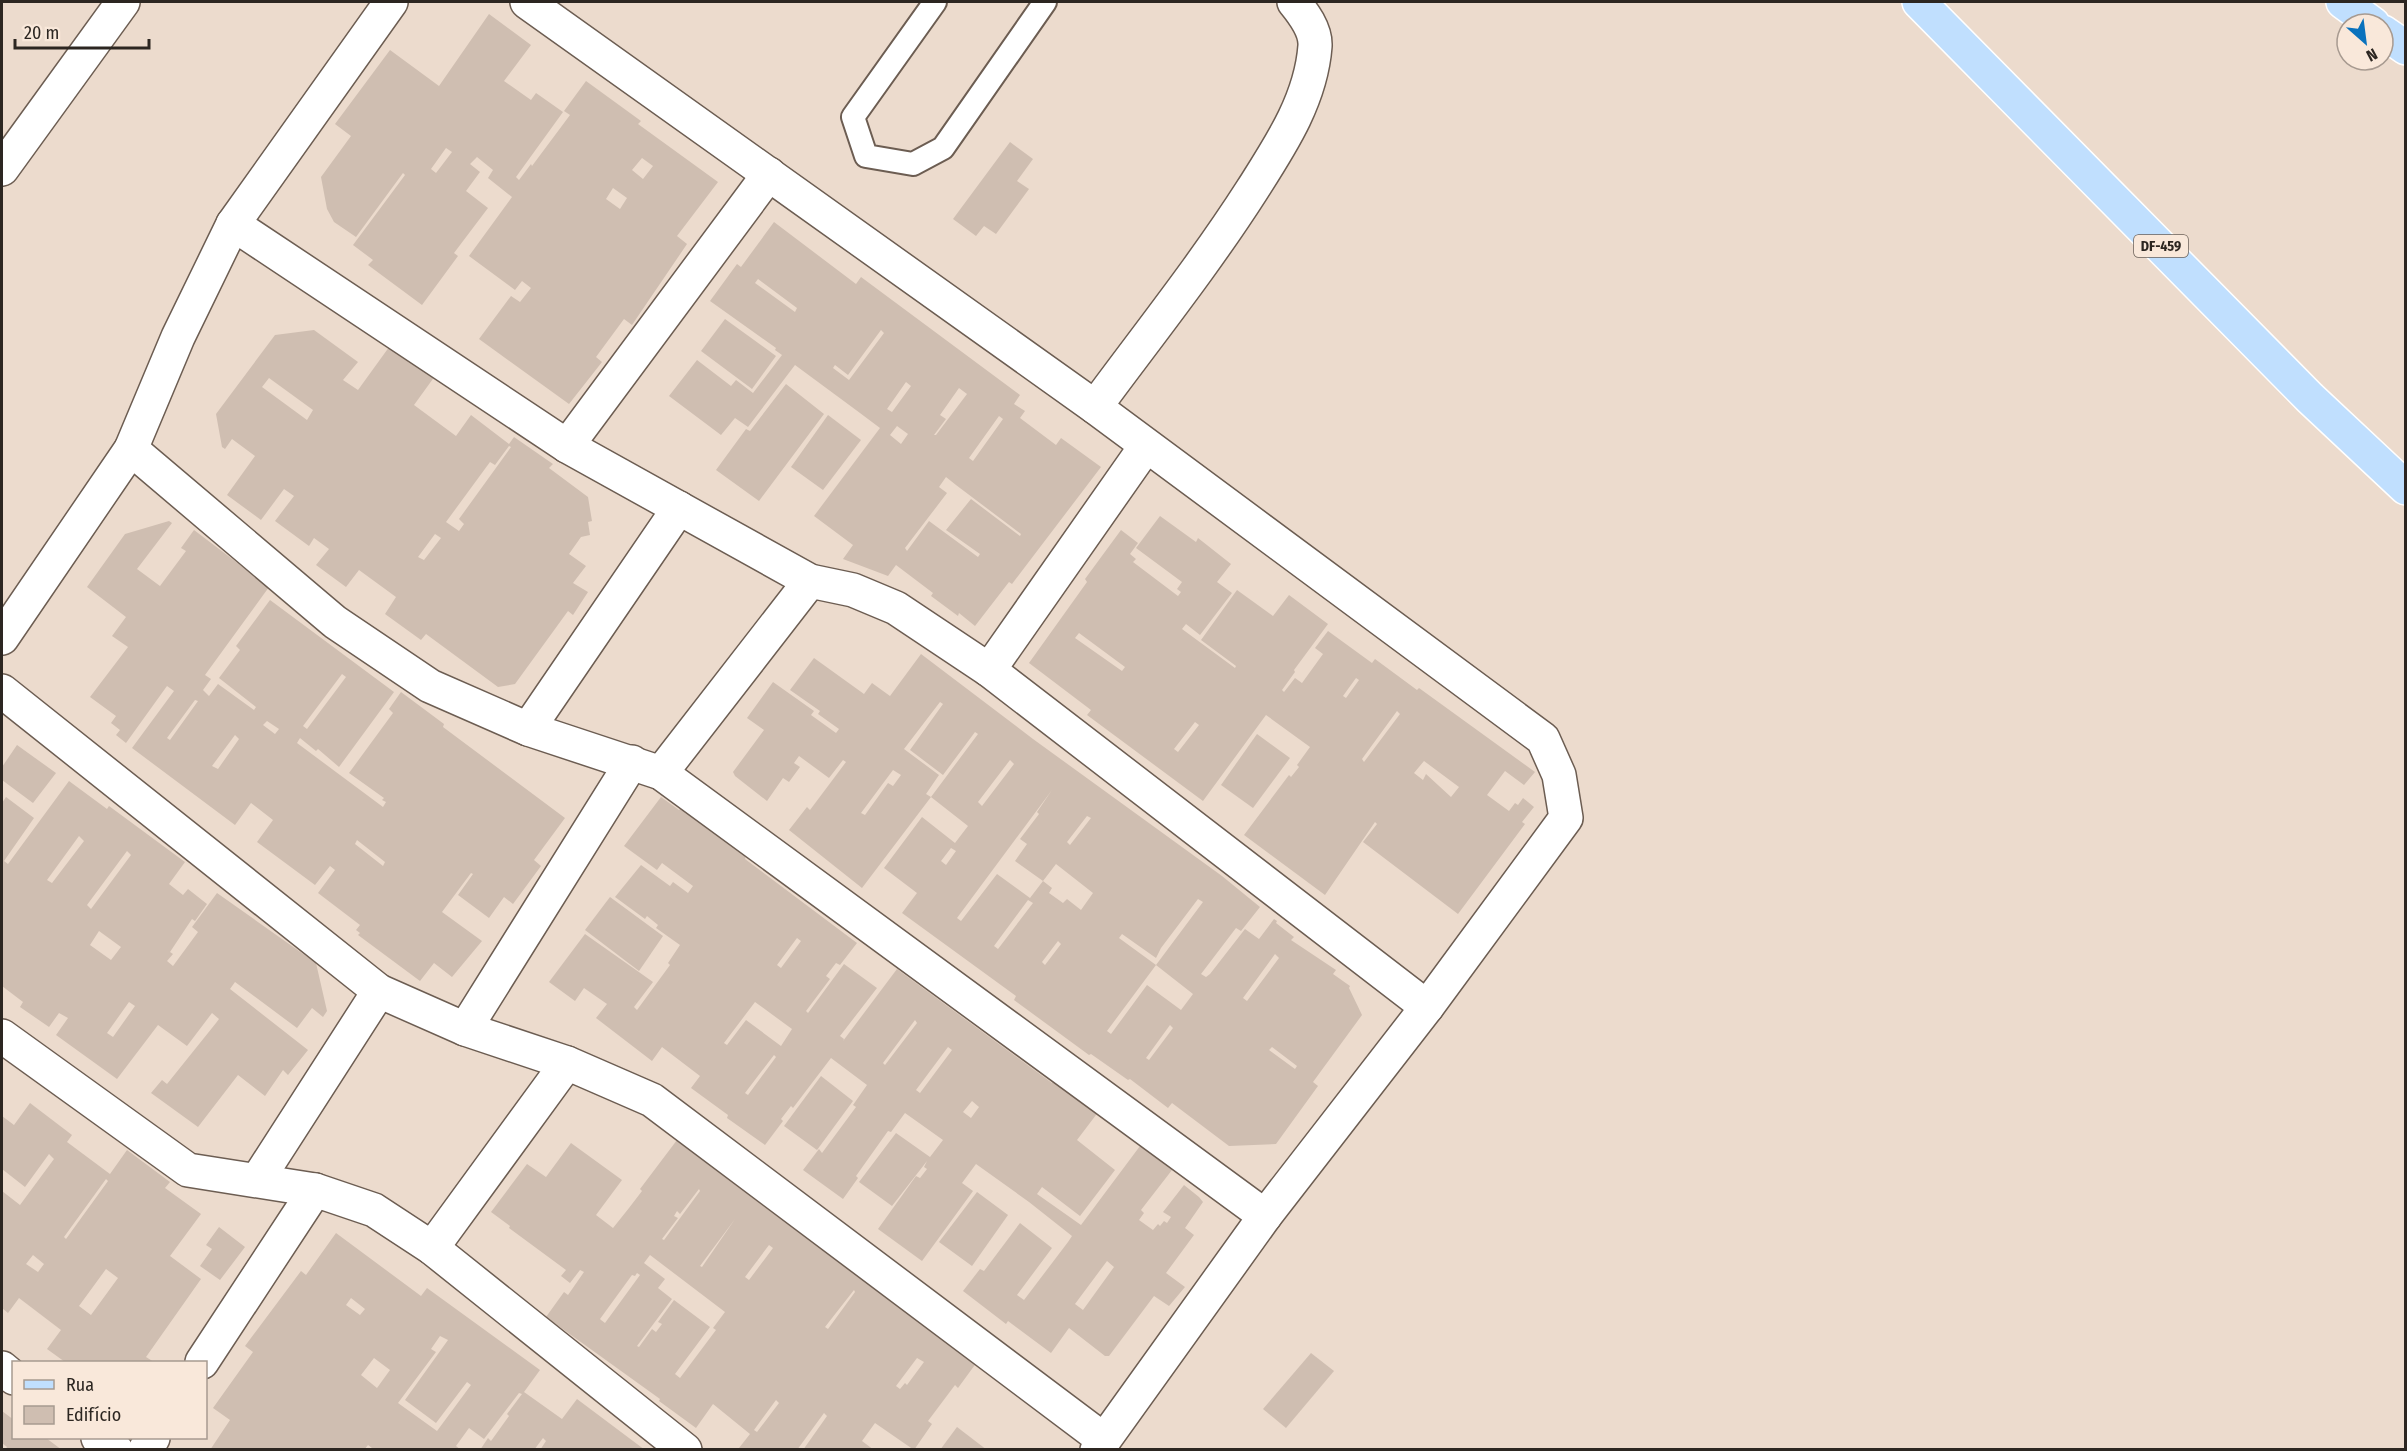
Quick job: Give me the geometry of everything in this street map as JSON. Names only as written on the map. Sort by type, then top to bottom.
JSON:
[{"type":"main road","name":"DF-459","points":[[1919,2],[2310,398],[2406,488]]},
{"type":"main road","points":[[2343,2],[2357,12]]},
{"type":"street","points":[[2,169],[123,2]]},
{"type":"street","points":[[2,638],[131,449],[178,337],[232,224],[391,2]]},
{"type":"street","points":[[2,691],[379,991],[465,1029],[567,1063],[652,1100],[1100,1445],[1265,1216],[1427,1007],[1566,818],[1559,775],[1543,739],[1095,407],[527,2]]},
{"type":"street","points":[[1095,407],[1226,232],[1285,137],[1306,92],[1315,44],[1309,23],[1294,2]]},
{"type":"street","points":[[567,446],[770,174]]},
{"type":"street","points":[[232,224],[567,446],[810,581],[853,590],[896,608],[989,670],[1427,1007]]},
{"type":"street","points":[[989,670],[1146,446]]},
{"type":"street","points":[[131,449],[335,622],[430,686],[528,729],[646,767],[1265,1216]]},
{"type":"street","points":[[528,729],[679,508]]},
{"type":"street","points":[[465,1029],[646,767],[810,581]]},
{"type":"street","points":[[258,1179],[379,991]]},
{"type":"street","points":[[2,1036],[188,1170],[225,1177],[258,1179],[315,1190],[374,1210],[432,1248],[685,1449]]},
{"type":"street","points":[[432,1248],[567,1063]]},
{"type":"street","points":[[203,1361],[315,1190]]},
{"type":"street","points":[[101,1439],[116,1449]]},
{"type":"lane","points":[[935,2],[853,117],[866,156],[913,164],[943,148],[1045,2]]},
{"type":"building","points":[[489,14],[531,45],[504,81],[531,100],[536,93],[563,112],[516,177],[519,180],[570,115],[564,111],[586,81],[641,121],[638,124],[718,182],[677,236],[687,244],[632,325],[624,319],[596,357],[602,362],[569,404],[479,339],[511,296],[520,302],[531,288],[522,281],[515,290],[469,256],[512,197],[488,178],[493,170],[477,157],[470,164],[480,172],[466,191],[488,208],[454,253],[458,256],[422,305],[368,265],[373,260],[353,245],[405,175],[403,173],[356,237],[334,222],[327,209],[321,177],[351,136],[335,124],[390,50],[439,86]],"holes":[[[446,148],[452,152],[436,173],[431,169]],[[642,158],[653,166],[643,179],[632,170]],[[613,188],[627,198],[620,209],[606,199]]]},
{"type":"building","points":[[1010,142],[1033,159],[1017,181],[1029,189],[996,234],[984,226],[976,236],[953,219]]},
{"type":"building","points":[[774,222],[856,284],[861,277],[1020,395],[1014,404],[1025,411],[1020,418],[1056,445],[1061,438],[1101,467],[1012,584],[1009,582],[975,626],[931,596],[933,593],[896,565],[888,576],[843,559],[853,545],[814,516],[880,428],[795,365],[748,427],[735,418],[721,435],[669,396],[697,360],[731,386],[736,380],[753,393],[782,355],[775,350],[776,348],[710,301],[737,264],[741,267]],"holes":[[[758,279],[797,308],[795,312],[755,283]],[[881,330],[884,333],[849,380],[833,368],[835,365],[848,375]],[[906,382],[911,386],[892,412],[887,409]],[[959,388],[967,394],[934,435],[946,419],[940,415]],[[999,416],[1003,419],[973,461],[969,458]],[[897,426],[908,434],[901,444],[890,435]],[[946,477],[1021,534],[1020,536],[971,499],[946,530],[980,554],[978,557],[929,521],[907,551],[905,548],[947,493],[939,487]]]},
{"type":"building","points":[[725,319],[776,356],[752,389],[701,351]]},
{"type":"building","points":[[314,330],[358,362],[343,380],[358,390],[392,343],[435,376],[414,405],[456,436],[471,415],[509,444],[514,437],[553,464],[549,468],[588,497],[592,521],[588,522],[590,535],[581,537],[569,554],[586,566],[573,583],[588,592],[573,615],[568,611],[515,684],[498,687],[426,634],[421,640],[385,614],[396,597],[359,570],[346,587],[316,565],[329,549],[314,538],[309,546],[275,521],[294,496],[284,489],[261,520],[227,495],[255,456],[232,439],[225,449],[222,447],[216,414],[275,335]],"holes":[[[269,378],[313,410],[307,420],[262,387]],[[509,446],[511,447],[459,519],[464,524],[459,531],[446,522],[490,462],[495,465]],[[435,534],[441,538],[424,560],[418,557]]]},
{"type":"building","points":[[786,384],[824,414],[759,501],[716,470],[746,429],[750,431]]},
{"type":"building","points":[[828,415],[861,440],[823,490],[791,467]]},
{"type":"building","points":[[1160,516],[1196,542],[1198,538],[1231,564],[1217,582],[1232,593],[1200,635],[1186,624],[1182,629],[1235,668],[1236,666],[1201,640],[1237,590],[1273,616],[1289,595],[1328,624],[1294,670],[1295,672],[1282,690],[1284,692],[1295,678],[1302,683],[1323,654],[1315,648],[1328,631],[1372,663],[1375,659],[1417,690],[1419,688],[1535,772],[1524,785],[1505,771],[1487,795],[1509,811],[1523,798],[1534,807],[1522,822],[1525,824],[1458,914],[1363,842],[1377,824],[1375,822],[1325,895],[1244,835],[1289,775],[1291,777],[1299,767],[1297,765],[1310,747],[1266,715],[1203,801],[1087,715],[1091,710],[1029,663],[1121,530],[1138,543],[1130,554],[1136,559],[1133,562],[1178,596],[1181,592],[1177,589],[1182,582],[1136,548]],"holes":[[[1079,633],[1125,667],[1122,671],[1075,638]],[[1356,678],[1359,680],[1346,698],[1343,696]],[[1397,711],[1400,714],[1364,762],[1362,759]],[[1195,722],[1199,725],[1178,752],[1174,749]],[[1424,761],[1459,787],[1451,797],[1426,774],[1423,780],[1414,773]]]},
{"type":"building","points":[[169,521],[172,523],[137,569],[160,586],[186,551],[181,548],[194,530],[269,587],[205,675],[211,679],[203,690],[209,696],[218,684],[254,710],[256,707],[219,678],[240,650],[236,646],[270,600],[394,692],[339,767],[318,749],[316,751],[300,738],[297,743],[383,807],[386,802],[382,800],[384,798],[349,773],[393,713],[389,709],[401,692],[444,724],[443,727],[565,818],[534,860],[541,866],[513,904],[504,897],[489,918],[458,895],[473,874],[471,873],[442,912],[482,941],[452,977],[434,963],[420,981],[358,935],[360,933],[356,930],[360,925],[318,893],[335,870],[330,866],[315,885],[257,842],[273,820],[251,803],[235,825],[132,748],[174,691],[167,686],[126,743],[116,735],[120,730],[111,723],[116,716],[90,697],[128,647],[112,636],[126,617],[87,587],[125,534]],"holes":[[[342,674],[346,677],[307,729],[303,726]],[[195,700],[198,701],[170,740],[167,738]],[[267,721],[279,729],[275,734],[263,725]],[[235,735],[239,739],[218,769],[212,766]],[[357,840],[385,862],[383,866],[355,844]]]},
{"type":"building","points":[[921,654],[1033,739],[1222,876],[1260,907],[1241,931],[1236,928],[1201,974],[1206,977],[1210,974],[1245,929],[1259,939],[1274,919],[1294,937],[1291,940],[1336,970],[1333,974],[1350,986],[1362,1015],[1313,1082],[1318,1086],[1276,1144],[1229,1146],[1172,1103],[1168,1108],[1130,1079],[1128,1080],[1091,1054],[1089,1055],[1014,1000],[1016,996],[902,913],[917,893],[884,868],[922,817],[955,843],[968,826],[931,797],[862,888],[789,830],[807,807],[810,810],[846,762],[843,760],[829,778],[799,756],[794,763],[800,767],[789,782],[783,778],[767,801],[733,772],[764,730],[747,718],[773,682],[814,711],[811,715],[836,733],[839,729],[818,714],[820,711],[790,690],[814,658],[864,694],[872,683],[890,696]],"holes":[[[940,702],[943,704],[910,750],[943,775],[975,732],[978,734],[931,797],[926,794],[939,775],[904,749]],[[1010,760],[1014,764],[982,806],[978,802]],[[893,770],[901,775],[893,786],[888,783],[865,815],[861,813]],[[1052,790],[1037,812],[1039,814],[1020,839],[1027,844],[1015,861],[1043,881],[1030,898],[997,874],[961,921],[957,918]],[[1087,816],[1091,818],[1070,845],[1067,842]],[[951,848],[956,851],[946,865],[941,861]],[[1056,864],[1093,893],[1081,910],[1067,899],[1063,903],[1049,893],[1052,888],[1043,881]],[[1198,899],[1203,902],[1156,965],[1119,938],[1122,934],[1156,958]],[[1028,900],[1033,903],[998,949],[994,946]],[[1058,941],[1061,944],[1045,965],[1042,962]],[[1275,954],[1279,958],[1247,1001],[1243,998]],[[1156,965],[1193,994],[1181,1010],[1147,985],[1111,1034],[1107,1031]],[[1170,1025],[1173,1028],[1149,1060],[1146,1058]],[[1272,1047],[1297,1066],[1295,1069],[1269,1050]]]},
{"type":"building","points":[[1257,734],[1290,758],[1253,808],[1221,785]]},
{"type":"building","points":[[17,745],[56,773],[33,803],[2,780],[2,767]]},
{"type":"building","points":[[69,781],[107,809],[109,806],[185,862],[169,884],[183,895],[188,889],[207,904],[195,921],[192,919],[170,952],[173,954],[167,961],[173,966],[198,932],[192,927],[217,893],[316,963],[327,1011],[323,1017],[312,1008],[297,1028],[235,982],[230,989],[308,1050],[288,1075],[283,1070],[265,1096],[238,1075],[198,1127],[151,1093],[162,1080],[167,1084],[216,1023],[219,1019],[212,1013],[187,1046],[158,1025],[117,1079],[56,1035],[68,1018],[59,1013],[49,1027],[20,1007],[23,1002],[2,986],[2,803],[6,797],[34,818],[4,861],[8,864]],"holes":[[[79,836],[84,841],[52,883],[47,880]],[[127,851],[131,855],[91,909],[87,905]],[[99,931],[121,947],[111,960],[90,945]],[[129,1002],[135,1006],[113,1037],[107,1033]]]},
{"type":"building","points":[[661,797],[679,810],[681,808],[746,856],[745,859],[857,943],[840,965],[836,963],[826,976],[830,979],[806,1011],[808,1013],[844,964],[877,988],[840,1036],[844,1039],[843,1041],[897,969],[1052,1083],[1055,1079],[1099,1111],[1077,1140],[1115,1170],[1080,1216],[1042,1187],[1037,1194],[1081,1225],[1140,1146],[1172,1170],[1141,1210],[1144,1213],[1139,1220],[1153,1230],[1164,1221],[1167,1223],[1171,1217],[1163,1212],[1184,1185],[1203,1202],[1185,1228],[1194,1235],[1166,1273],[1185,1287],[1169,1306],[1154,1296],[1109,1356],[1105,1356],[1069,1328],[1051,1353],[1008,1321],[1006,1324],[963,1291],[980,1269],[984,1271],[1020,1223],[1052,1248],[1017,1295],[1024,1300],[1068,1242],[1072,1236],[1029,1202],[976,1164],[962,1183],[973,1191],[922,1261],[878,1229],[916,1176],[920,1178],[927,1169],[924,1167],[927,1161],[892,1206],[859,1182],[896,1133],[930,1157],[943,1140],[905,1113],[891,1132],[888,1131],[856,1176],[858,1178],[843,1199],[803,1170],[819,1149],[822,1153],[856,1107],[853,1105],[867,1085],[831,1058],[793,1108],[791,1106],[781,1119],[783,1121],[765,1145],[691,1088],[700,1076],[662,1047],[652,1061],[596,1018],[607,1004],[584,988],[575,1001],[549,982],[585,934],[653,982],[634,1007],[637,1010],[670,965],[668,963],[680,945],[656,928],[658,925],[647,916],[645,919],[615,897],[641,865],[670,886],[673,882],[688,893],[693,886],[662,863],[657,870],[624,846]],"holes":[[[797,938],[801,941],[781,968],[777,965]],[[755,1002],[792,1029],[781,1046],[746,1020],[727,1045],[724,1043]],[[915,1020],[917,1023],[885,1065],[883,1063]],[[948,1047],[952,1050],[920,1093],[916,1090]],[[774,1055],[776,1057],[748,1095],[745,1093]],[[972,1101],[979,1107],[971,1118],[963,1112]],[[1107,1261],[1114,1267],[1083,1310],[1075,1304]]]},
{"type":"building","points":[[610,897],[663,936],[639,971],[585,930]]},
{"type":"building","points":[[821,1076],[853,1101],[817,1150],[784,1126]]},
{"type":"building","points":[[30,1103],[72,1135],[67,1142],[110,1174],[127,1150],[170,1182],[165,1188],[201,1214],[170,1256],[201,1279],[146,1357],[152,1361],[64,1361],[47,1349],[61,1330],[19,1298],[8,1313],[2,1308],[2,1191],[20,1205],[54,1159],[49,1154],[25,1187],[2,1169],[2,1116],[14,1125]],"holes":[[[106,1179],[108,1181],[66,1239],[64,1237]],[[33,1255],[44,1264],[38,1272],[26,1264]],[[106,1269],[118,1278],[91,1315],[79,1306]]]},
{"type":"building","points":[[677,1140],[977,1362],[958,1388],[955,1385],[928,1421],[932,1424],[914,1450],[875,1423],[862,1441],[874,1450],[803,1450],[827,1416],[824,1413],[797,1450],[741,1450],[739,1448],[750,1434],[713,1404],[696,1428],[659,1401],[660,1399],[546,1317],[564,1292],[568,1295],[584,1272],[580,1270],[570,1283],[561,1276],[566,1270],[491,1212],[527,1164],[546,1177],[571,1143],[622,1180],[596,1215],[613,1228],[642,1191],[640,1189]],"holes":[[[699,1189],[700,1191],[664,1240],[662,1239],[678,1218],[674,1216],[677,1211],[680,1214]],[[735,1219],[702,1267],[700,1266]],[[769,1245],[773,1248],[749,1280],[745,1277]],[[650,1255],[725,1312],[713,1328],[716,1330],[680,1378],[675,1374],[710,1327],[674,1300],[658,1322],[662,1324],[656,1332],[652,1329],[639,1347],[637,1346],[672,1299],[658,1288],[665,1279],[644,1263]],[[637,1273],[640,1275],[605,1323],[600,1319],[632,1275],[635,1276]],[[854,1290],[855,1292],[828,1329],[825,1327]],[[917,1358],[924,1362],[907,1385],[905,1383],[900,1389],[896,1386]],[[776,1400],[779,1403],[757,1432],[754,1430]]]},
{"type":"building","points":[[977,1192],[1008,1215],[972,1266],[939,1242]]},
{"type":"building","points":[[219,1227],[245,1247],[220,1280],[200,1266],[212,1249],[206,1245]]},
{"type":"building","points":[[336,1233],[421,1296],[427,1288],[540,1370],[524,1392],[562,1419],[577,1399],[645,1450],[597,1450],[594,1448],[592,1450],[540,1450],[546,1441],[543,1438],[534,1450],[480,1450],[488,1438],[491,1441],[509,1416],[507,1414],[522,1394],[519,1393],[484,1439],[469,1428],[456,1446],[461,1450],[370,1450],[372,1448],[368,1445],[364,1450],[210,1450],[230,1420],[213,1408],[253,1352],[245,1346],[301,1271],[306,1275]],"holes":[[[351,1298],[365,1309],[360,1315],[346,1305]],[[440,1336],[448,1340],[405,1400],[436,1423],[467,1382],[471,1385],[437,1431],[398,1403],[436,1352],[431,1349]],[[374,1358],[390,1370],[377,1388],[361,1375]]]},
{"type":"building","points":[[1311,1353],[1334,1371],[1286,1428],[1263,1409]]},
{"type":"building","points":[[2,1411],[12,1418],[12,1439],[47,1439],[62,1450],[5,1450],[7,1447],[2,1443]]},
{"type":"building","points":[[957,1427],[987,1450],[940,1450]]}]
